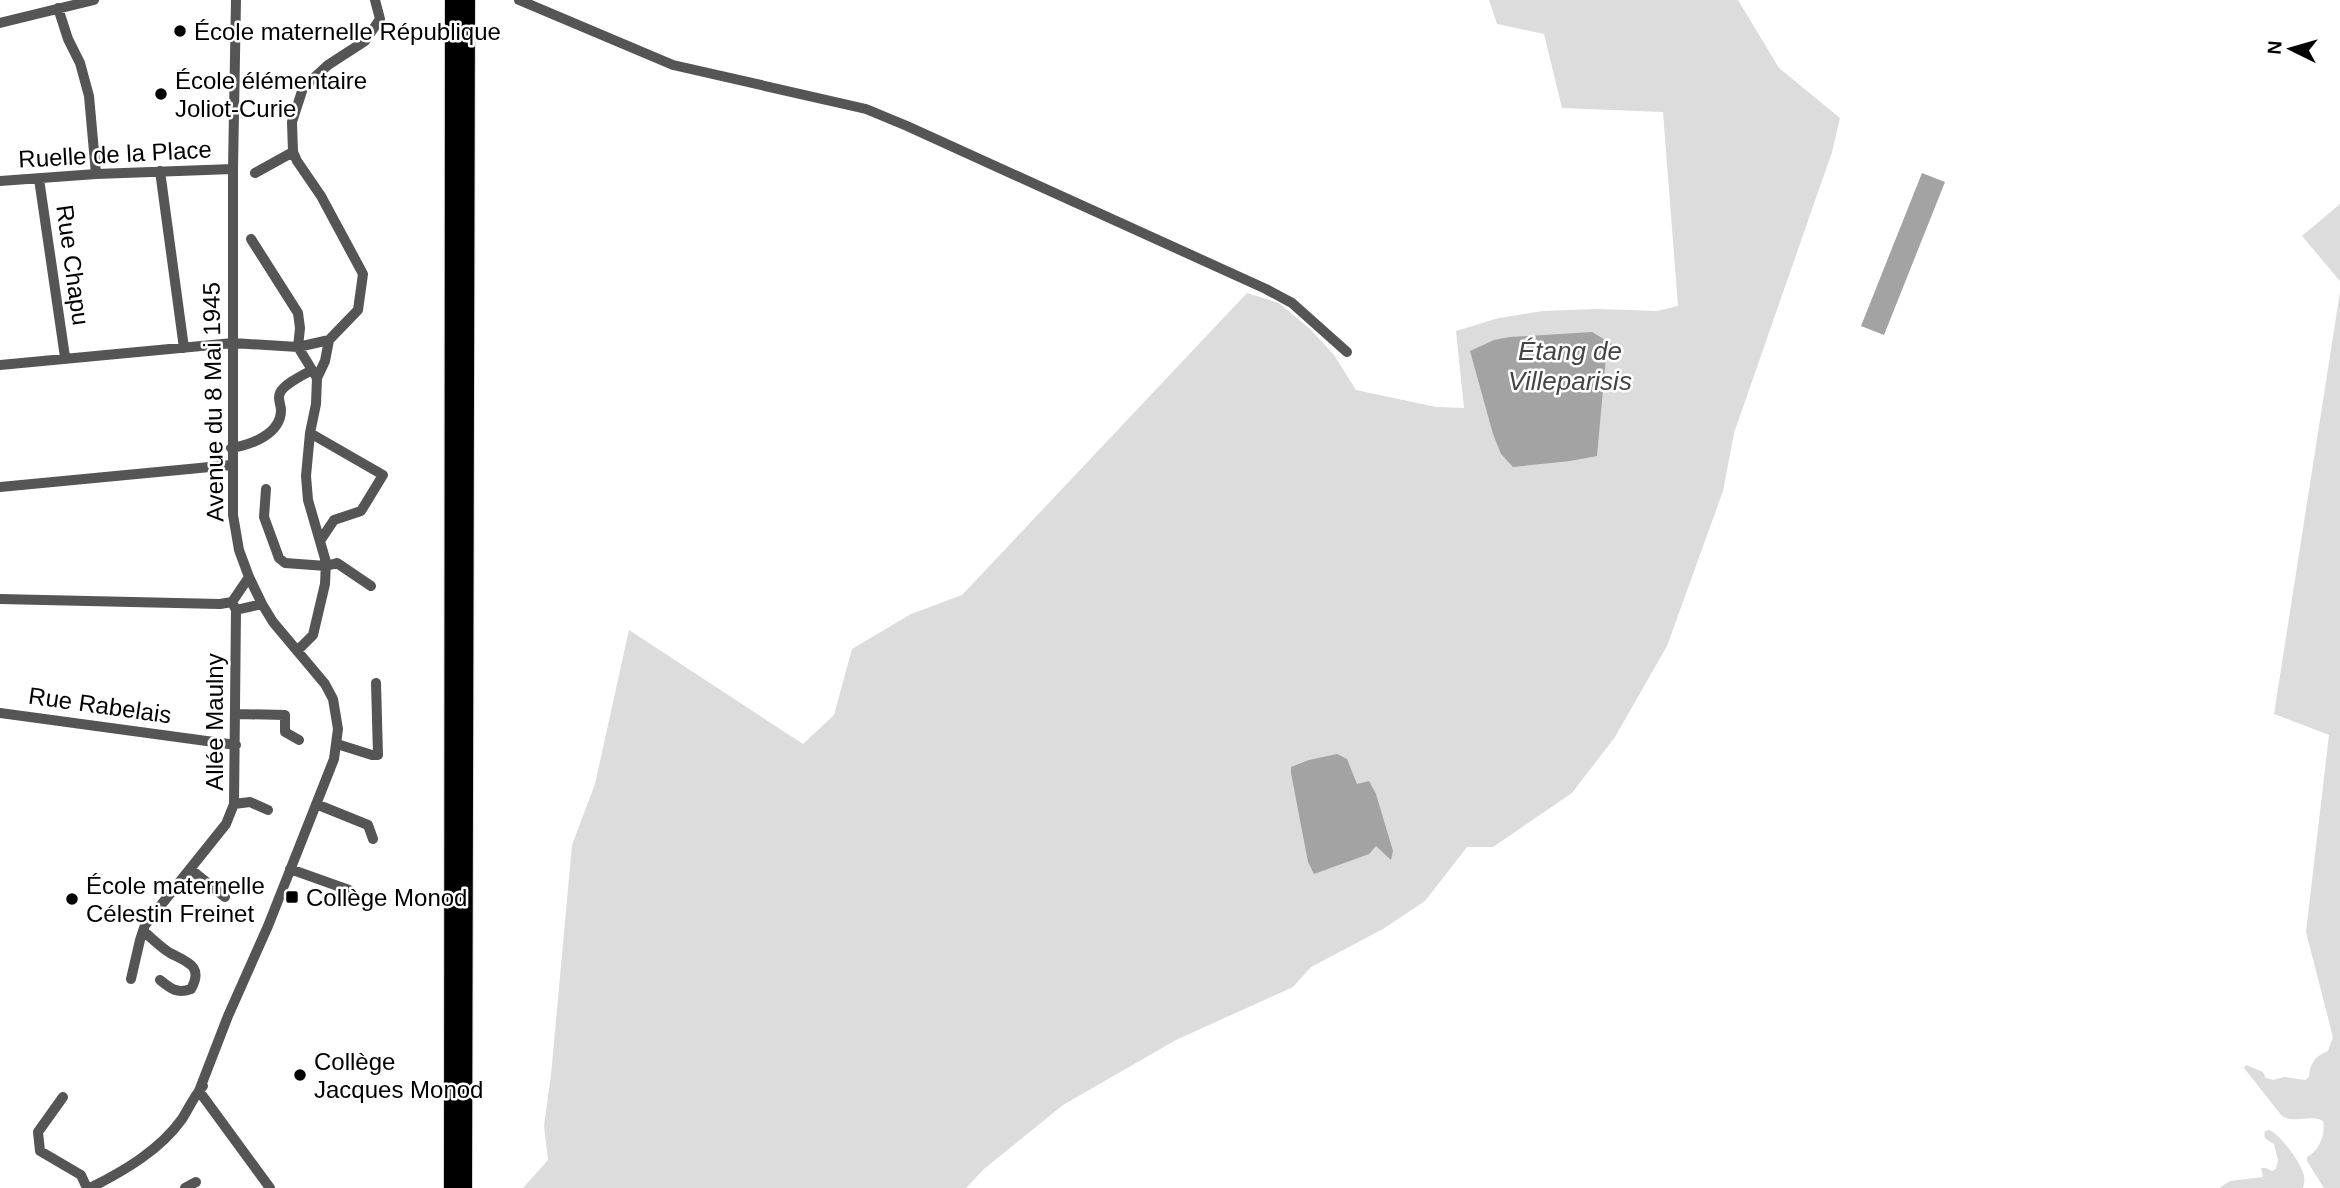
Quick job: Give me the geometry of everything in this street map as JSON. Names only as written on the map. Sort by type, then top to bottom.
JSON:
[{"type":"highway","points":[[452,1188],[453,0]]},
{"type":"highway","points":[[464,1188],[467,0]]},
{"type":"street","points":[[0,23],[94,0]]},
{"type":"street","name":"Avenue du 8 Mai 1945","points":[[89,1188],[112,1184],[152,1150],[181,1121],[215,1066],[242,998],[250,968],[334,759],[337,744],[337,714],[333,699],[325,684],[262,604],[239,551],[234,524],[231,448],[236,0]]},
{"type":"street","points":[[231,448],[248,445],[277,425],[281,411],[281,390],[314,374],[325,361],[329,340],[358,310],[363,274],[321,196],[293,152],[292,122],[303,88],[328,65],[365,41],[380,19],[375,0]]},
{"type":"street","points":[[519,0],[673,65],[866,109],[1266,289],[1292,303],[1348,352]]},
{"type":"street","points":[[27,3],[27,16]]},
{"type":"street","points":[[58,8],[68,39],[80,63],[89,96],[96,174]]},
{"type":"street","points":[[255,173],[293,152]]},
{"type":"street","name":"Ruelle de la Place","points":[[0,181],[233,169]]},
{"type":"street","points":[[160,171],[184,348]]},
{"type":"street","name":"Rue Chapu","points":[[39,179],[65,357]]},
{"type":"street","points":[[251,239],[298,313],[298,347],[314,374],[316,404],[306,476],[309,500],[326,566],[325,584],[313,635],[297,651]]},
{"type":"street","points":[[0,365],[65,357],[233,344],[298,347],[329,340]]},
{"type":"street","points":[[310,433],[383,475],[361,511],[334,520],[320,541]]},
{"type":"street","points":[[0,487],[231,464]]},
{"type":"street","points":[[266,489],[264,517],[279,558],[285,563],[326,566],[337,563],[371,586]]},
{"type":"street","points":[[234,606],[249,577]]},
{"type":"street","points":[[0,599],[234,606],[262,604]]},
{"type":"street","name":"Allée Maulny","points":[[131,979],[145,925],[226,824],[234,804],[234,606]]},
{"type":"street","points":[[337,744],[378,755],[376,683]]},
{"type":"street","name":"Rue Rabelais","points":[[0,713],[236,745]]},
{"type":"street","points":[[236,713],[285,715],[285,732],[299,740]]},
{"type":"street","points":[[234,804],[250,802],[268,810]]},
{"type":"street","points":[[316,804],[368,825],[373,839]]},
{"type":"street","points":[[190,869],[225,897]]},
{"type":"street","points":[[290,869],[349,890]]},
{"type":"street","points":[[143,931],[167,951],[191,963],[195,970],[196,981],[191,989],[183,992],[175,992],[160,980]]},
{"type":"street","points":[[199,1091],[270,1188]]},
{"type":"street","points":[[63,1097],[38,1132],[40,1151],[81,1175],[89,1188]]},
{"type":"street","points":[[185,1188],[196,1182]]},
{"type":"shaded area","points":[[1489,0],[1738,0],[1779,68],[1840,118],[1832,152],[1734,433],[1723,491],[1667,646],[1615,737],[1572,793],[1493,847],[1467,847],[1425,901],[1383,929],[1311,967],[1293,987],[1176,1040],[1063,1105],[984,1169],[966,1188],[523,1188],[548,1160],[544,1126],[572,845],[595,784],[629,630],[803,744],[834,715],[852,649],[911,614],[962,595],[1247,293],[1279,303],[1310,329],[1334,355],[1356,390],[1436,407],[1464,408],[1456,331],[1499,318],[1543,311],[1657,311],[1678,306],[1663,112],[1562,108],[1544,34],[1497,24]]},
{"type":"shaded area","points":[[2340,204],[2340,281],[2302,236]]},
{"type":"shaded area","points":[[2340,292],[2340,1188],[2324,1188],[2307,1161],[2307,1157],[2321,1142],[2323,1121],[2282,1116],[2244,1068],[2246,1065],[2263,1072],[2266,1078],[2273,1080],[2284,1077],[2305,1080],[2309,1077],[2314,1061],[2328,1051],[2333,1037],[2306,932],[2329,735],[2274,714]]},
{"type":"shaded area","points":[[2269,1130],[2295,1157],[2304,1178],[2303,1188],[2219,1188],[2230,1181],[2263,1177],[2261,1168],[2272,1171],[2276,1169],[2278,1160],[2274,1144],[2265,1136],[2265,1131]]},
{"type":"water","points":[[1922,173],[1945,182],[1884,335],[1861,326]]},
{"type":"water","name":"Étang de Villeparisis","points":[[1592,332],[1612,344],[1606,357],[1597,456],[1513,467],[1501,454],[1493,434],[1470,351],[1494,340],[1510,337]]},
{"type":"water","points":[[1337,754],[1347,759],[1357,784],[1369,781],[1376,794],[1393,851],[1391,860],[1376,846],[1369,854],[1314,874],[1308,862],[1291,767]]},
{"type":"place","name":"École maternelle République","points":[[180,31]]},
{"type":"place","name":"École élémentaire Joliot-Curie","points":[[161,94]]},
{"type":"place","name":"Collège Monod","points":[[292,897]]},
{"type":"place","name":"École maternelle Célestin Freinet","points":[[72,899]]},
{"type":"place","name":"Collège Jacques Monod","points":[[300,1075]]}]
